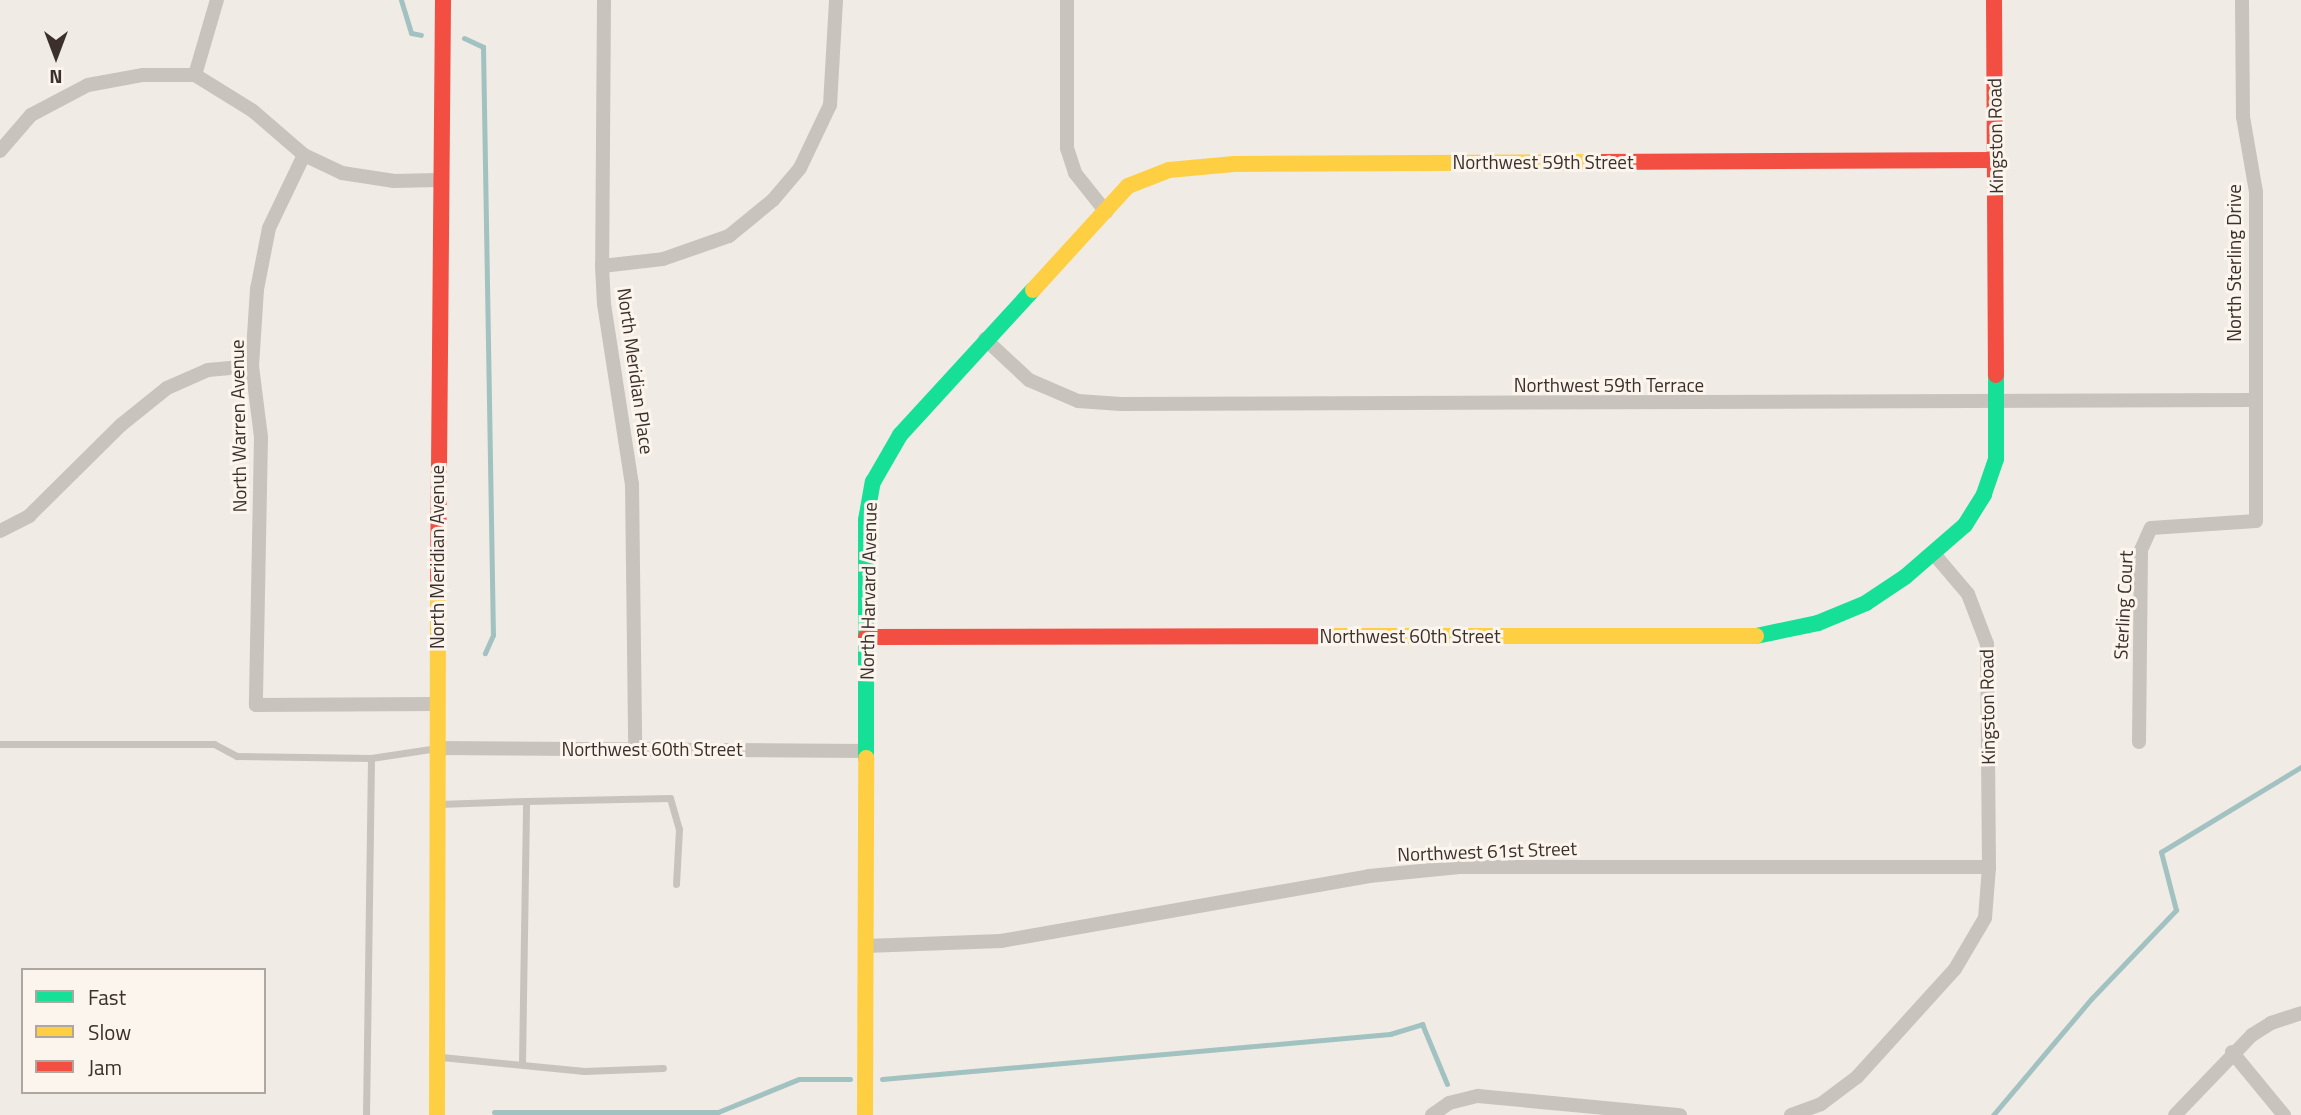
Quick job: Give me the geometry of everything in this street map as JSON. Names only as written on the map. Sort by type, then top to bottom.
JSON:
[{"type":"street","points":[[195,75],[216,0]]},
{"type":"street","name":"North Meridian Avenue","points":[[437,1115],[438,180],[443,0]]},
{"type":"street","name":"North Meridian Place","points":[[604,0],[602,266],[632,484],[635,748]]},
{"type":"street","points":[[602,266],[663,260],[729,236],[773,200],[800,168],[830,105],[836,0]]},
{"type":"street","points":[[1067,0],[1067,148],[1075,173],[1106,212]]},
{"type":"street","name":"Kingston Road","points":[[1791,1115],[1821,1104],[1857,1077],[1955,969],[1984,918],[1989,867],[1987,644],[1968,594],[1934,554],[1965,525],[1984,494],[1996,459],[1998,404],[1994,0]]},
{"type":"street","name":"North Sterling Drive","points":[[2242,0],[2243,117],[2256,192],[2253,400]]},
{"type":"street","points":[[0,151],[31,115],[88,85],[143,75],[195,75],[253,111],[304,155],[342,173],[394,181],[438,180]]},
{"type":"street","name":"North Warren Avenue","points":[[304,155],[269,229],[257,289],[252,366],[261,437],[256,705],[437,704]]},
{"type":"street","name":"Northwest 59th Street","points":[[1106,212],[1128,186],[1169,170],[1234,164],[1995,160]]},
{"type":"street","name":"North Harvard Avenue","points":[[865,1115],[866,520],[877,472],[900,435],[985,339],[1106,212]]},
{"type":"street","name":"Northwest 59th Terrace","points":[[985,339],[1029,380],[1078,401],[1121,404],[1998,404],[2253,400]]},
{"type":"street","points":[[0,531],[29,516],[121,425],[167,388],[208,370],[252,366]]},
{"type":"street","name":"Sterling Court","points":[[2139,742],[2141,550],[2151,528],[2256,521],[2253,400]]},
{"type":"street","name":"Northwest 60th Street","points":[[866,637],[1756,635],[1845,614],[1883,593],[1934,554]]},
{"type":"street","name":"Northwest 60th Street","points":[[437,748],[866,751]]},
{"type":"street","name":"Northwest 61st Street","points":[[866,946],[1022,938],[1426,869],[1989,867]]},
{"type":"street","points":[[2175,1115],[2232,1052],[2271,1023],[2301,1013]]},
{"type":"street","points":[[2232,1052],[2284,1115]]},
{"type":"street","points":[[1432,1115],[1449,1103],[1478,1096],[1680,1115]]},
{"type":"lane","points":[[0,744],[214,744],[237,756],[371,758],[437,748]]},
{"type":"lane","points":[[366,1115],[371,758]]},
{"type":"lane","points":[[437,804],[670,798],[679,829],[676,884]]},
{"type":"lane","points":[[522,1063],[526,801]]},
{"type":"lane","points":[[437,1056],[584,1071],[663,1068]]},
{"type":"waterway","points":[[401,0],[411,33],[421,35]]},
{"type":"waterway","points":[[464,38],[483,47],[493,635],[485,653]]},
{"type":"waterway","points":[[1993,1115],[2092,998],[2176,910],[2161,852],[2301,767]]},
{"type":"waterway","points":[[882,1079],[1390,1034],[1422,1024],[1447,1084]]},
{"type":"waterway","points":[[494,1112],[718,1112],[799,1079],[850,1079]]},
{"type":"traffic: fast","points":[[866,758],[866,520],[873,482],[900,435],[1033,290]]},
{"type":"traffic: fast","points":[[1756,636],[1818,623],[1866,603],[1905,577],[1965,525],[1984,494],[1996,459],[1996,375]]},
{"type":"traffic: slow","points":[[1033,290],[1128,186],[1169,170],[1234,164],[1595,162]]},
{"type":"traffic: slow","points":[[437,1115],[438,586]]},
{"type":"traffic: slow","points":[[1323,636],[1756,636]]},
{"type":"traffic: slow","points":[[865,1115],[866,758]]},
{"type":"traffic: jam","points":[[438,586],[443,0]]},
{"type":"traffic: jam","points":[[1994,0],[1996,375]]},
{"type":"traffic: jam","points":[[1595,162],[1995,160]]},
{"type":"traffic: jam","points":[[866,637],[1323,636]]}]
